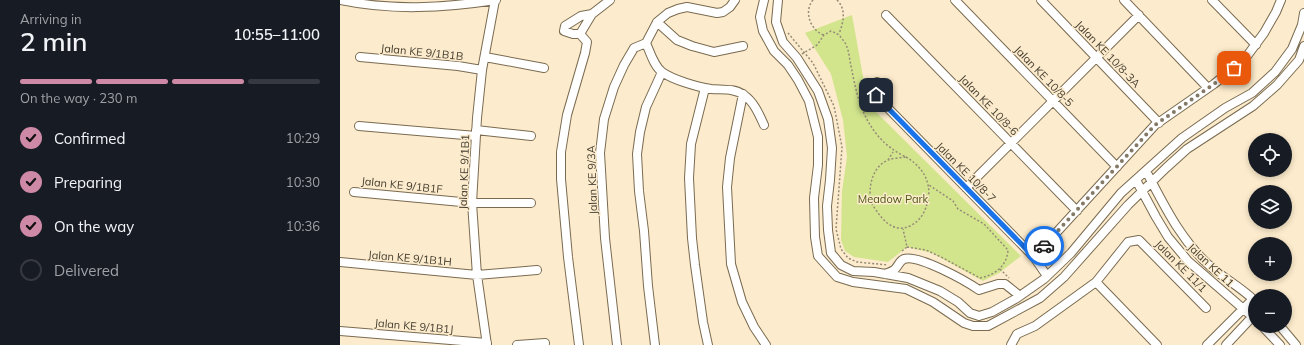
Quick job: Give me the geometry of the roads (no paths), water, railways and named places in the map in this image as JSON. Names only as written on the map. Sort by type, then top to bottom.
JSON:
[{"type":"street","points":[[340,0],[383,7],[442,7],[495,0]]},
{"type":"street","name":"Jalan KE 9/1B1","points":[[487,344],[477,275],[472,203],[476,133],[482,70],[495,0]]},
{"type":"street","points":[[580,34],[592,14],[610,0]]},
{"type":"street","name":"Jalan KE 9/3A","points":[[616,345],[605,238],[600,153],[604,119],[614,87],[634,48],[646,43],[657,22],[668,13],[687,7],[722,12],[730,7],[735,0]]},
{"type":"street","points":[[764,0],[760,16],[763,31],[774,51],[788,65],[798,80],[809,101],[818,137],[818,165],[814,198],[815,237],[818,256],[837,277],[853,282],[906,289],[933,302],[964,323],[973,326],[988,326],[1040,298],[1064,277],[1128,205],[1187,149],[1253,106],[1277,85],[1299,60],[1304,46]]},
{"type":"street","points":[[778,0],[776,22],[783,42],[797,58],[818,91],[828,119],[832,148],[827,206],[831,252],[842,265],[853,271],[874,272],[908,278],[940,291],[958,302],[970,313],[980,316],[992,312],[1020,296],[1047,276],[1071,253],[1121,193],[1182,138],[1225,108],[1252,93],[1275,72],[1292,49],[1302,25],[1304,13]]},
{"type":"street","name":"Jalan KE 10/8-5","points":[[955,0],[1117,167]]},
{"type":"street","name":"Jalan KE 10/8-3A","points":[[1041,0],[1158,123]]},
{"type":"street","points":[[1124,0],[1208,88]]},
{"type":"street","points":[[1212,0],[1256,45]]},
{"type":"street","points":[[1034,257],[1158,123],[1208,88],[1244,60],[1264,33],[1281,0]]},
{"type":"street","points":[[580,34],[573,34],[564,31],[565,26],[581,16],[592,14]]},
{"type":"street","name":"Jalan KE 10/8-6","points":[[886,15],[1077,211]]},
{"type":"street","points":[[966,188],[1139,15]]},
{"type":"street","points":[[657,22],[677,40],[692,46],[714,52],[743,46]]},
{"type":"street","points":[[579,345],[561,179],[561,152],[567,116],[585,53],[586,42],[580,34]]},
{"type":"street","points":[[646,43],[662,72],[681,81],[705,88],[732,89],[743,94],[755,107],[764,125]]},
{"type":"street","name":"Jalan KE 9/1B1B","points":[[360,57],[458,66],[482,70]]},
{"type":"street","points":[[485,57],[544,68]]},
{"type":"street","points":[[655,345],[639,191],[637,154],[640,132],[646,108],[662,72]]},
{"type":"street","name":"Jalan KE 10/8-7","points":[[877,82],[876,95],[880,100],[1034,257],[1047,276]]},
{"type":"street","points":[[705,88],[691,144],[689,178],[694,259],[703,322],[708,345]]},
{"type":"street","points":[[743,94],[730,158],[728,186],[731,264],[742,302],[754,327],[766,345]]},
{"type":"street","points":[[359,126],[531,136]]},
{"type":"street","name":"Jalan KE 11","points":[[1146,171],[1173,222],[1191,244],[1210,266],[1248,295]]},
{"type":"street","name":"Jalan KE 11","points":[[1136,180],[1168,237],[1188,261],[1248,312]]},
{"type":"street","name":"Jalan KE 9/1B1F","points":[[354,192],[472,203],[531,203]]},
{"type":"street","name":"Jalan KE 11/1","points":[[1096,282],[1128,242],[1139,240],[1206,308]]},
{"type":"street","points":[[884,274],[895,270],[899,263],[904,259],[913,258],[942,269],[979,290],[998,284],[1005,284],[1020,296]]},
{"type":"street","name":"Jalan KE 9/1B1H","points":[[340,262],[477,275],[537,270]]},
{"type":"street","points":[[1011,345],[1017,334],[1035,326],[1096,282],[1157,345]]},
{"type":"street","points":[[1207,345],[1248,304]]},
{"type":"street","points":[[1226,345],[1248,323]]},
{"type":"street","name":"Jalan KE 9/1B1J","points":[[340,331],[487,344]]},
{"type":"street","points":[[1269,333],[1280,345]]},
{"type":"street","points":[[1286,333],[1296,345]]},
{"type":"street","points":[[517,345],[545,343]]},
{"type":"park label","name":"Meadow Park","points":[[893,199]]}]
